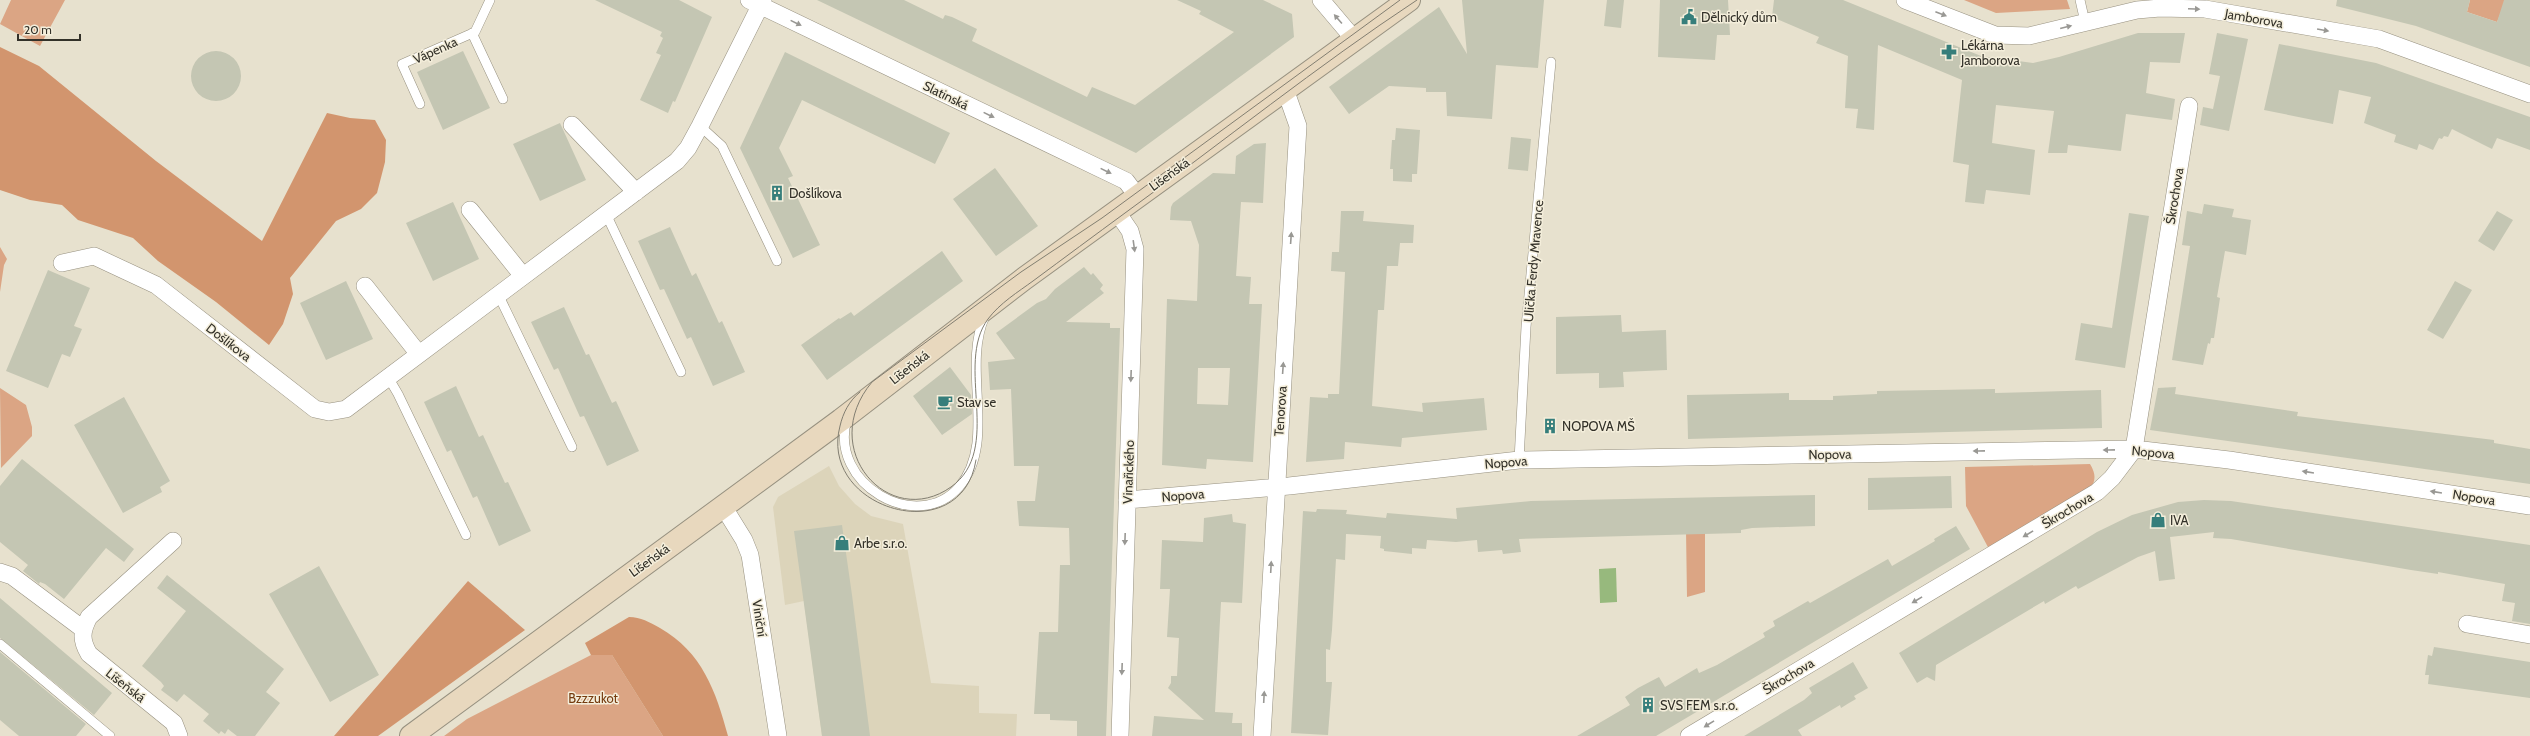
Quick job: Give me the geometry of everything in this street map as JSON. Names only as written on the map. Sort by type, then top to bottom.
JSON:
[{"type":"street","points":[[1321,0],[1354,39]]},
{"type":"street","name":"Líšeňská","points":[[411,736],[848,414],[1117,212],[1409,0]]},
{"type":"street","name":"Jamborova","points":[[1905,0],[1995,35],[2029,36],[2137,10],[2160,8],[2212,11],[2379,39],[2530,94]]},
{"type":"street","name":"Došlíkova","points":[[62,263],[94,256],[156,285],[315,409],[329,412],[346,409],[418,353],[677,161],[688,148],[700,126],[758,2]]},
{"type":"street","name":"Slatinská","points":[[758,2],[1126,181],[1138,197]]},
{"type":"street","name":"Tenorova","points":[[1262,736],[1298,126],[1286,89]]},
{"type":"street","name":"Škrochova","points":[[1689,736],[2097,492],[2112,478],[2134,449],[2189,106]]},
{"type":"street","points":[[572,125],[636,192]]},
{"type":"street","points":[[470,210],[523,276]]},
{"type":"street","name":"Vinařického","points":[[1117,212],[1130,231],[1135,249],[1120,736]]},
{"type":"street","points":[[365,286],[418,353]]},
{"type":"street","name":"Nopova","points":[[1127,500],[1276,487],[1519,460],[2134,449],[2229,460],[2530,506]]},
{"type":"street","name":"Viniční","points":[[723,506],[741,533],[750,555],[778,736]]},
{"type":"street","points":[[0,572],[12,576],[83,629],[88,617],[173,541]]},
{"type":"street","points":[[2467,624],[2530,635]]},
{"type":"street","name":"Líšeňská","points":[[83,629],[82,642],[89,654],[174,723],[179,736]]},
{"type":"lane","name":"Vápenka","points":[[420,104],[402,64],[472,33],[490,0]]},
{"type":"lane","points":[[2080,0],[2085,22]]},
{"type":"lane","points":[[472,33],[503,99]]},
{"type":"lane","name":"Ulička Ferdy Mravence","points":[[1519,460],[1526,328],[1551,62]]},
{"type":"lane","points":[[700,126],[722,146],[777,261]]},
{"type":"lane","points":[[606,214],[681,372]]},
{"type":"lane","points":[[498,294],[572,447]]},
{"type":"lane","points":[[848,414],[844,428],[844,448],[855,475],[865,486],[892,501],[910,505],[938,501],[953,492],[968,475],[975,454],[976,352],[979,332],[990,306]]},
{"type":"lane","points":[[388,377],[398,394],[466,535]]},
{"type":"lane","points":[[0,644],[110,736]]},
{"type":"shaded area","points":[[0,47],[39,66],[156,161],[262,241],[327,113],[350,118],[375,120],[386,140],[385,162],[377,193],[361,209],[336,221],[290,278],[293,294],[283,324],[269,345],[216,302],[158,261],[133,238],[78,220],[62,205],[30,200],[0,190]]},
{"type":"shaded area","points":[[829,466],[839,486],[855,504],[871,516],[903,524],[931,683],[979,686],[979,713],[1017,714],[1016,736],[822,736],[804,601],[785,605],[773,507],[778,497]]},
{"type":"shaded area","points":[[1616,568],[1617,602],[1600,603],[1599,569]]},
{"type":"shaded area","points":[[468,581],[525,630],[378,736],[334,736]]},
{"type":"shaded area","points":[[629,617],[641,619],[660,628],[687,649],[697,661],[712,688],[728,736],[663,736],[612,655],[591,655],[585,643]]},
{"type":"green space","points":[[11,0],[65,0],[40,46],[0,24]]},
{"type":"green space","points":[[1964,0],[2067,0],[2070,9],[1996,13]]},
{"type":"green space","points":[[2470,0],[2506,0],[2497,22],[2467,12]]},
{"type":"green space","points":[[0,247],[7,259],[4,265],[0,292]]},
{"type":"green space","points":[[0,388],[26,405],[32,427],[32,436],[1,468]]},
{"type":"green space","points":[[2090,464],[2094,477],[2090,490],[1989,549],[1966,506],[1965,467]]},
{"type":"green space","points":[[1705,529],[1705,592],[1687,597],[1686,530]]},
{"type":"green space","name":"Bzzzukot","points":[[591,655],[612,655],[663,736],[444,736],[467,719]]},
{"type":"building","points":[[595,0],[679,0],[712,17],[675,102],[673,101],[668,113],[640,100],[661,55],[656,53],[663,38],[660,36],[662,32]]},
{"type":"building","points":[[817,0],[904,0],[943,19],[945,15],[952,17],[977,29],[972,41],[1087,97],[1092,87],[1135,105],[1234,32],[1199,14],[1201,11],[1177,0],[1263,0],[1292,14],[1294,37],[1136,153]]},
{"type":"building","points":[[1462,0],[1544,0],[1538,68],[1496,65],[1492,119],[1447,116],[1446,92],[1426,92],[1426,88],[1389,86],[1349,114],[1329,87],[1439,7],[1467,54]]},
{"type":"building","points":[[1607,0],[1624,0],[1621,28],[1604,26]]},
{"type":"building","name":"Dělnický dům","points":[[1660,0],[1728,0],[1730,35],[1717,35],[1715,60],[1658,57]]},
{"type":"building","points":[[1774,0],[1843,0],[1981,56],[2033,63],[2059,57],[2138,33],[2185,33],[2180,63],[2150,62],[2146,93],[2175,99],[2172,120],[2126,114],[2121,151],[2068,145],[2067,153],[2048,153],[2054,111],[1996,105],[1992,143],[2035,150],[2030,195],[1986,190],[1984,204],[1965,202],[1969,165],[1953,162],[1962,80],[1878,45],[1874,130],[1856,128],[1858,109],[1845,108],[1848,56],[1816,43],[1819,37],[1772,17]]},
{"type":"building","points":[[2337,0],[2470,0],[2467,12],[2497,22],[2504,0],[2530,0],[2530,67],[2416,26],[2336,6]]},
{"type":"building","points":[[2217,33],[2248,39],[2229,131],[2200,125],[2203,107],[2213,109],[2220,76],[2209,74]]},
{"type":"building","points":[[2279,44],[2376,63],[2530,117],[2530,150],[2497,138],[2492,149],[2452,129],[2448,137],[2444,136],[2442,139],[2439,138],[2433,150],[2419,144],[2417,150],[2394,142],[2396,135],[2364,123],[2371,97],[2339,90],[2333,124],[2264,110]]},
{"type":"building","points":[[211,51],[221,51],[234,58],[241,71],[241,81],[234,94],[221,101],[211,101],[202,97],[195,90],[191,81],[191,71],[195,62],[202,55]]},
{"type":"building","points":[[463,51],[490,108],[443,130],[417,72]]},
{"type":"building","points":[[785,52],[950,133],[935,164],[802,100],[779,148],[793,176],[788,178],[820,245],[793,258],[740,148]]},
{"type":"building","points":[[560,123],[586,180],[540,201],[513,144]]},
{"type":"building","points":[[1396,128],[1420,130],[1417,174],[1412,174],[1412,182],[1393,181],[1393,169],[1390,169],[1392,140],[1395,140]]},
{"type":"building","points":[[1511,137],[1531,139],[1528,171],[1508,169]]},
{"type":"building","points":[[1266,143],[1263,203],[1241,202],[1236,276],[1251,277],[1249,304],[1262,304],[1253,462],[1207,459],[1206,469],[1162,465],[1167,299],[1197,301],[1199,245],[1191,221],[1170,220],[1171,207],[1173,203],[1213,173],[1235,174],[1236,156],[1254,144]],"holes":[[[1198,368],[1230,368],[1228,405],[1197,404]]]},
{"type":"building","points":[[995,168],[1038,226],[996,256],[953,199]]},
{"type":"building","points":[[453,202],[479,259],[433,281],[406,223]]},
{"type":"building","points":[[2204,204],[2234,209],[2232,217],[2251,220],[2246,255],[2225,251],[2217,297],[2220,298],[2214,338],[2211,338],[2210,344],[2208,343],[2203,365],[2172,360],[2190,246],[2182,245],[2187,211],[2202,214]]},
{"type":"building","points":[[1341,211],[1364,211],[1363,221],[1414,225],[1413,243],[1400,243],[1398,266],[1387,266],[1384,310],[1378,310],[1372,406],[1423,412],[1422,403],[1484,398],[1487,430],[1402,438],[1401,447],[1345,442],[1344,459],[1306,462],[1310,397],[1328,398],[1328,394],[1339,394],[1345,272],[1331,271],[1332,252],[1339,252]]},
{"type":"building","points":[[2497,211],[2513,220],[2494,251],[2478,241]]},
{"type":"building","points":[[2129,213],[2149,216],[2125,368],[2075,360],[2081,323],[2112,328]]},
{"type":"building","points":[[670,227],[692,276],[696,273],[719,323],[722,321],[745,372],[713,386],[691,337],[687,339],[664,289],[660,290],[638,241]]},
{"type":"building","points":[[942,251],[963,281],[827,380],[801,345],[839,318],[840,319],[851,312],[854,316]]},
{"type":"building","points":[[1084,267],[1091,275],[1093,273],[1103,285],[1100,289],[1104,293],[1066,322],[1110,323],[1110,328],[1120,328],[1106,736],[1077,736],[1077,721],[1050,720],[1050,714],[1034,714],[1039,632],[1058,632],[1060,565],[1070,565],[1069,528],[1019,526],[1017,501],[1035,501],[1039,466],[1014,466],[1011,389],[990,390],[988,362],[1015,359],[996,333],[1037,303],[1046,299],[1055,289]]},
{"type":"building","points":[[48,270],[90,288],[74,326],[82,329],[70,357],[62,354],[48,388],[6,371]]},
{"type":"building","points":[[346,281],[373,339],[326,360],[300,303]]},
{"type":"building","points":[[2455,281],[2472,290],[2443,339],[2427,330]]},
{"type":"building","points":[[564,307],[586,355],[589,354],[612,403],[616,401],[639,451],[607,466],[584,416],[580,417],[558,368],[554,370],[531,322]]},
{"type":"building","points":[[1621,315],[1622,332],[1666,330],[1667,370],[1623,372],[1624,387],[1599,388],[1599,373],[1556,374],[1556,317]]},
{"type":"building","name":"Stav se","points":[[950,367],[971,395],[972,414],[942,435],[913,396]]},
{"type":"building","points":[[456,386],[479,437],[483,435],[505,483],[508,482],[531,531],[499,546],[477,496],[473,498],[451,450],[447,452],[424,402]]},
{"type":"building","points":[[2176,387],[2175,394],[2298,412],[2297,416],[2494,440],[2494,443],[2530,449],[2530,484],[2150,430],[2158,388]]},
{"type":"building","points":[[1995,389],[1995,393],[2101,390],[2102,428],[1688,439],[1687,395],[1789,393],[1789,400],[1833,400],[1833,396],[1877,394],[1877,391]]},
{"type":"building","points":[[124,397],[170,481],[160,487],[162,492],[123,513],[74,425]]},
{"type":"building","points":[[22,459],[134,549],[124,562],[106,548],[64,599],[45,584],[40,582],[39,584],[23,571],[28,565],[0,542],[0,486]]},
{"type":"building","points":[[1951,476],[1952,508],[1868,510],[1868,478]]},
{"type":"building","points":[[1815,495],[1815,526],[1752,528],[1741,530],[1741,533],[1519,539],[1521,552],[1503,554],[1502,550],[1478,552],[1477,540],[1456,542],[1427,540],[1426,549],[1412,548],[1412,554],[1384,551],[1384,549],[1380,548],[1381,536],[1346,534],[1345,560],[1336,559],[1330,650],[1326,649],[1326,682],[1332,682],[1328,735],[1291,733],[1303,511],[1316,512],[1317,509],[1347,510],[1346,514],[1386,518],[1387,513],[1457,519],[1456,508],[1531,501]]},
{"type":"building","points":[[2204,500],[2231,501],[2530,545],[2530,624],[2512,621],[2515,603],[2502,601],[2505,584],[2438,572],[2438,574],[2411,570],[2231,539],[2213,538],[2214,532],[2170,537],[2175,579],[2159,581],[2155,551],[2138,557],[2078,589],[2076,586],[2045,604],[2044,601],[1936,665],[1935,681],[1927,677],[1917,683],[1899,653],[2097,532],[2132,515],[2178,502]]},
{"type":"building","points":[[1232,514],[1233,522],[1246,524],[1242,603],[1221,602],[1215,712],[1233,713],[1232,723],[1242,723],[1242,736],[1152,736],[1154,716],[1204,720],[1168,688],[1171,683],[1171,676],[1177,676],[1179,638],[1167,637],[1170,589],[1160,589],[1162,540],[1203,542],[1204,518]]},
{"type":"building","points":[[842,525],[870,736],[822,736],[794,531]]},
{"type":"building","points":[[1956,526],[1970,549],[1656,736],[1577,736],[1630,705],[1625,697],[1638,688],[1659,677],[1665,687],[1697,668],[1699,673],[1717,665],[1765,637],[1763,633],[1775,626],[1773,621],[1808,601],[1810,603],[1888,559],[1892,566],[1935,541],[1934,539]]},
{"type":"building","points":[[319,566],[379,675],[330,702],[269,594]]},
{"type":"building","points":[[167,575],[284,669],[266,692],[280,703],[255,736],[237,736],[228,729],[225,734],[221,731],[219,734],[203,721],[209,714],[184,694],[177,702],[161,690],[164,686],[161,682],[142,666],[186,611],[157,588]]},
{"type":"building","points":[[0,598],[112,693],[94,715],[0,638]]},
{"type":"building","points":[[2434,647],[2530,662],[2530,698],[2428,684],[2429,675],[2425,675],[2428,655],[2432,656]]},
{"type":"building","points":[[0,652],[86,724],[76,736],[19,736],[0,720]]},
{"type":"building","points":[[1853,662],[1868,688],[1854,696],[1856,699],[1841,708],[1840,705],[1798,730],[1802,736],[1744,736],[1804,700],[1812,693],[1809,688]]},
{"type":"tram line","points":[[1400,0],[1102,218],[1021,272],[872,382],[857,408],[852,433],[856,456],[867,476],[884,491],[905,499],[928,498],[951,487],[966,471],[974,451],[977,429],[975,359],[979,338],[988,319],[993,313],[1015,294],[1343,51],[1417,0]]},
{"type":"tram line","points":[[860,392],[850,403],[841,421],[839,455],[850,480],[870,498],[894,509],[921,511],[946,505],[965,488],[976,460]]},
{"type":"place","name":"Dělnický dům","points":[[1689,17]]},
{"type":"place","name":"Lékárna Jamborova","points":[[1949,52]]},
{"type":"place","name":"Došlíkova","points":[[777,193]]},
{"type":"place","name":"Stav se","points":[[945,402]]},
{"type":"place","name":"NOPOVA MŠ","points":[[1550,426]]},
{"type":"place","name":"IVA","points":[[2158,520]]},
{"type":"place","name":"Arbe s.r.o.","points":[[842,543]]},
{"type":"place","name":"SVS FEM s.r.o.","points":[[1648,705]]}]
